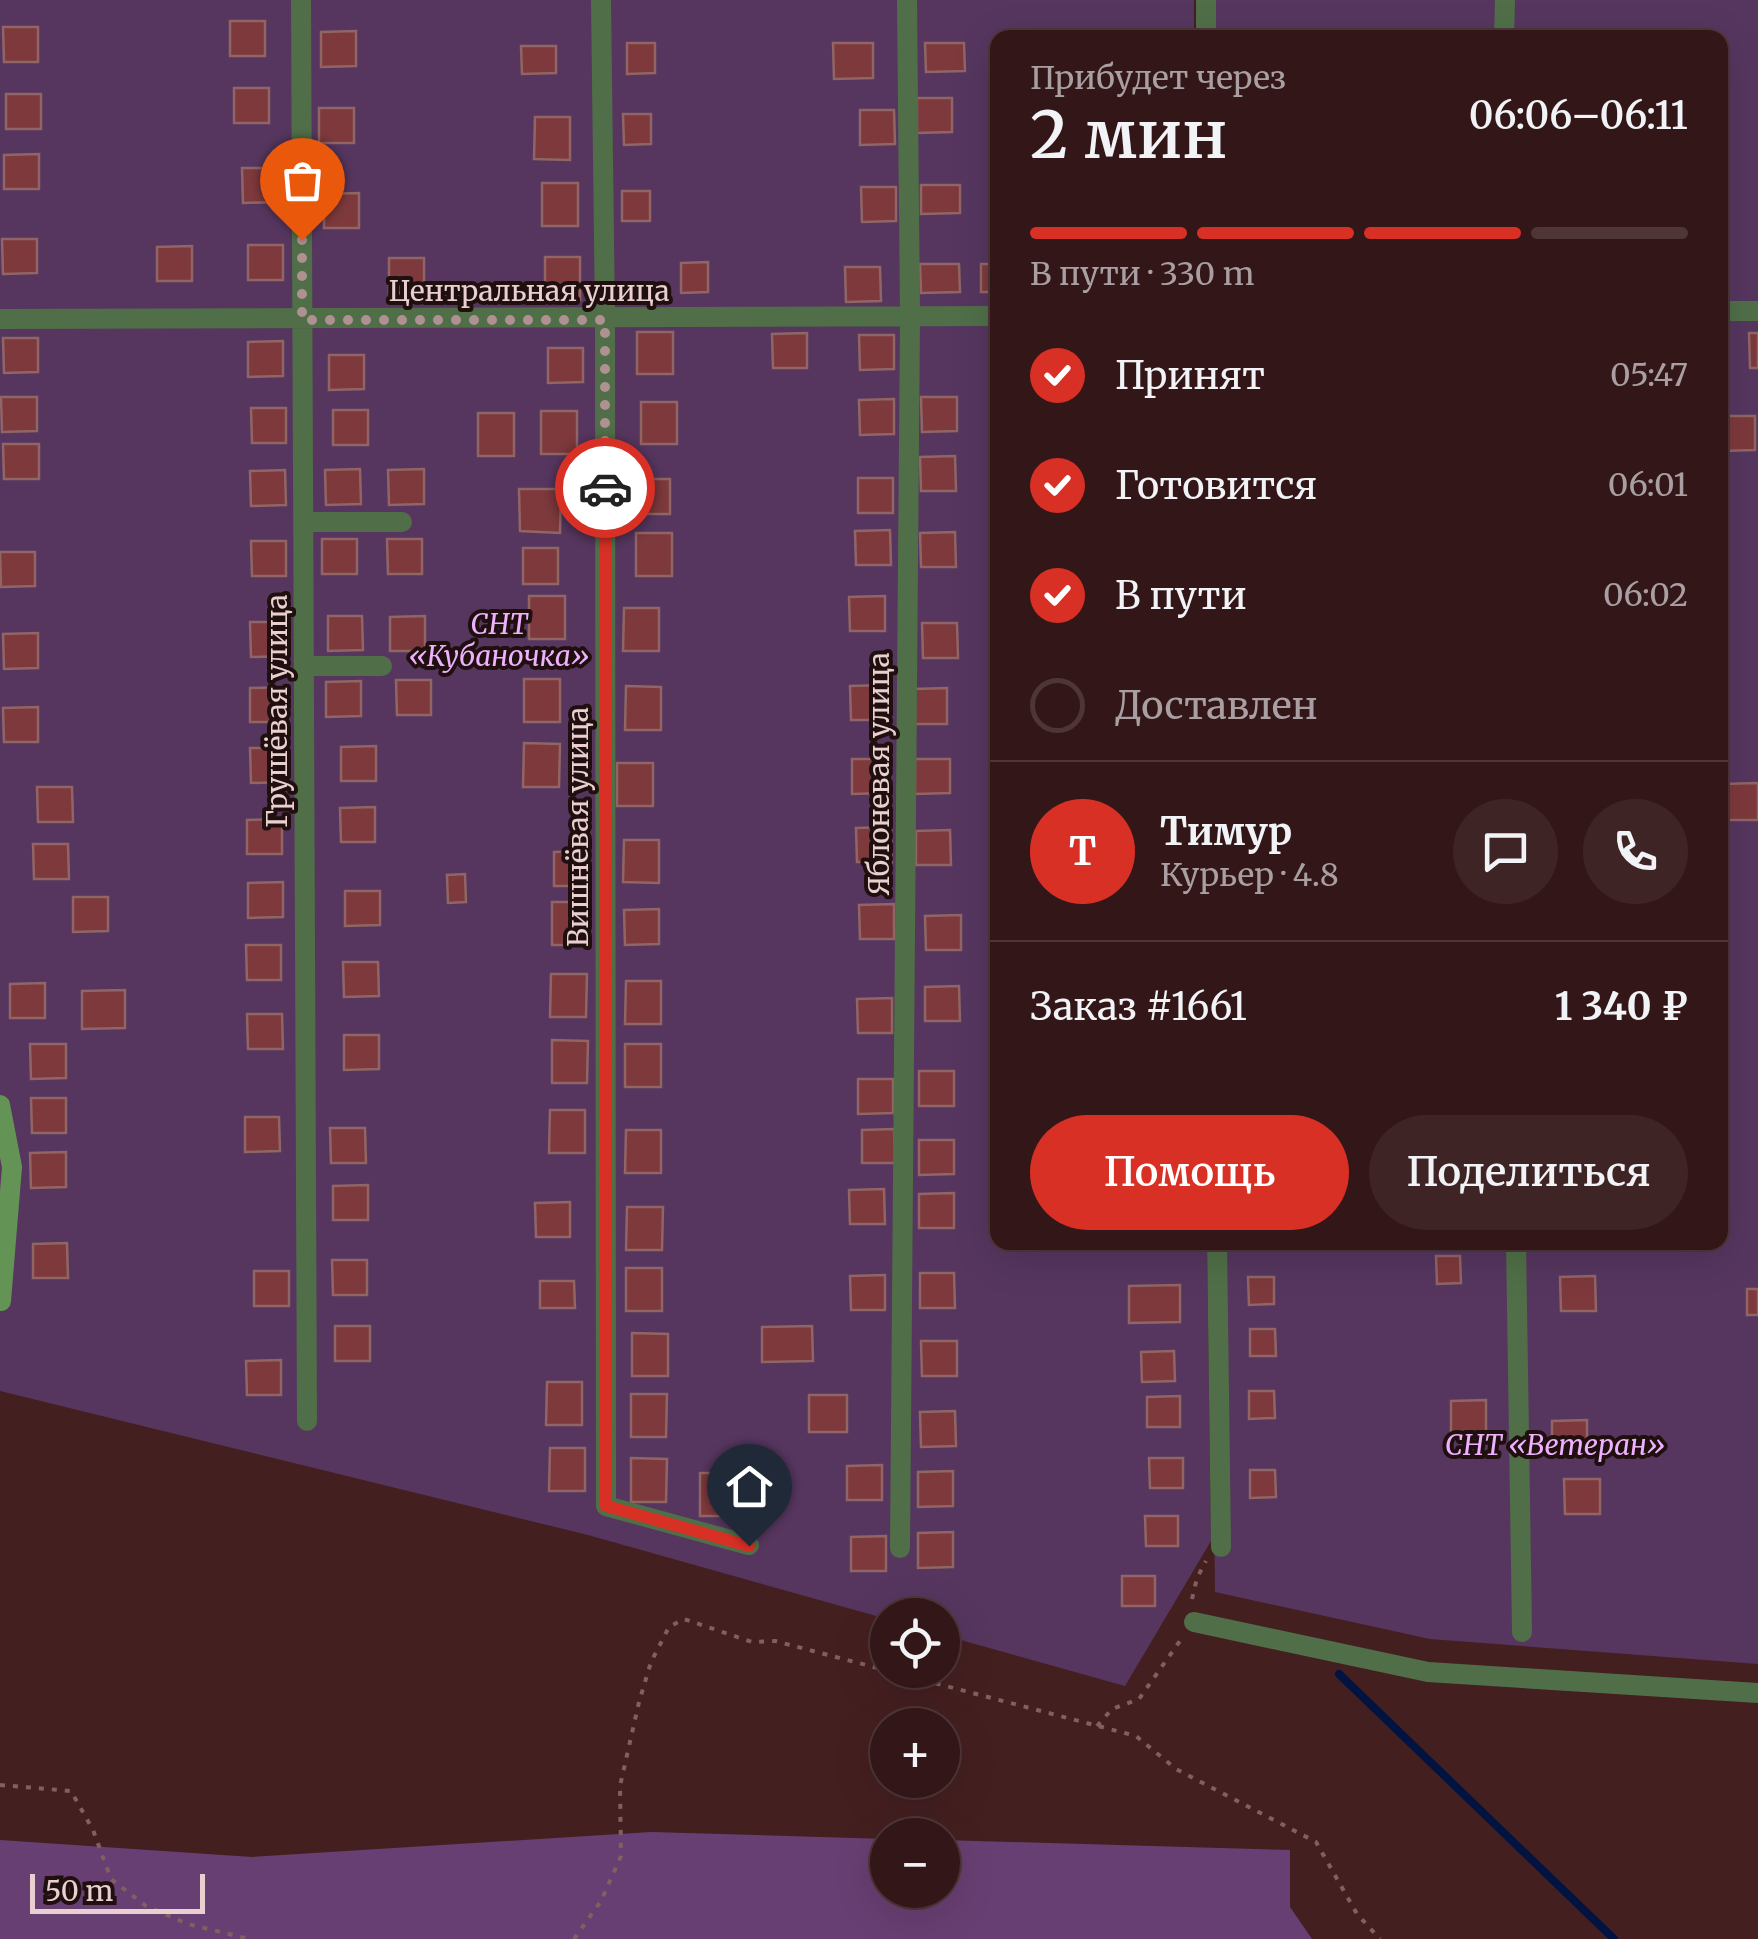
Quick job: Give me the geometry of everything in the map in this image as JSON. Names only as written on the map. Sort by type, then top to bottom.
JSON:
[{"type":"street","name":"Грушёвая улица","points":[[301,0],[307,1421]]},
{"type":"street","name":"Вишнёвая улица","points":[[600,0],[605,320],[606,1506],[749,1546]]},
{"type":"street","name":"Яблоневая улица","points":[[900,1548],[910,316],[907,0]]},
{"type":"street","points":[[1206,0],[1206,30]]},
{"type":"street","points":[[1504,30],[1505,0]]},
{"type":"street","points":[[1728,311],[1758,310]]},
{"type":"street","name":"Центральная улица","points":[[0,318],[605,320],[990,316]]},
{"type":"street","points":[[304,522],[402,522]]},
{"type":"street","points":[[304,666],[382,666]]},
{"type":"street","points":[[0,1105],[12,1167],[0,1301]]},
{"type":"street","points":[[1217,1250],[1221,1547]]},
{"type":"street","points":[[1516,1250],[1522,1632]]},
{"type":"street","points":[[1194,1622],[1428,1672],[1758,1692]]},
{"type":"path","points":[[1097,1726],[1112,1710],[1139,1699],[1194,1622],[1191,1605],[1197,1578],[1208,1558],[1221,1547]]},
{"type":"path","points":[[574,1939],[602,1901],[620,1856],[620,1786],[651,1662],[669,1628],[684,1618],[752,1642],[774,1641],[1136,1736],[1176,1769],[1316,1842],[1357,1914],[1380,1939]]},
{"type":"path","points":[[0,1785],[70,1791],[93,1830],[110,1879],[146,1906],[188,1924],[249,1939]]},
{"type":"green space","name":"СНТ «Кубаночка»","points":[[0,0],[1194,0],[1194,30],[990,30],[990,1250],[1207,1250],[1211,1541],[1125,1686],[960,1640],[960,1598],[870,1598],[870,1614],[588,1535],[0,1391]]},
{"type":"green space","name":"СНТ «Ветеран»","points":[[1199,0],[1758,0],[1758,1664],[1430,1639],[1215,1592],[1211,1250],[1728,1250],[1728,30],[1199,30]]},
{"type":"shaded area","points":[[651,1832],[870,1838],[870,1908],[960,1908],[960,1840],[1290,1850],[1290,1907],[1312,1939],[0,1939],[0,1840],[252,1857]]},
{"type":"building","points":[[230,21],[265,21],[265,56],[230,56]]},
{"type":"building","points":[[3,27],[38,27],[38,62],[4,62]]},
{"type":"building","points":[[356,31],[356,66],[321,67],[321,32]]},
{"type":"building","points":[[627,43],[655,43],[655,73],[627,74]]},
{"type":"building","points":[[833,43],[873,43],[873,78],[834,79]]},
{"type":"building","points":[[925,43],[964,43],[965,71],[926,72]]},
{"type":"building","points":[[521,46],[556,46],[556,73],[522,74]]},
{"type":"building","points":[[234,88],[269,88],[269,123],[234,123]]},
{"type":"building","points":[[6,94],[41,94],[41,129],[6,129]]},
{"type":"building","points":[[917,98],[952,98],[952,132],[917,133]]},
{"type":"building","points":[[319,108],[354,108],[354,143],[319,143]]},
{"type":"building","points":[[860,110],[894,110],[895,144],[860,145]]},
{"type":"building","points":[[623,114],[651,114],[651,144],[624,145]]},
{"type":"building","points":[[535,117],[570,117],[570,160],[534,159]]},
{"type":"building","points":[[39,154],[39,189],[4,189],[4,155]]},
{"type":"building","points":[[242,168],[277,168],[277,202],[243,203]]},
{"type":"building","points":[[542,183],[578,183],[578,226],[542,226]]},
{"type":"building","points":[[921,185],[960,185],[960,213],[921,214]]},
{"type":"building","points":[[861,187],[896,187],[896,221],[862,222]]},
{"type":"building","points":[[622,191],[650,191],[650,221],[622,221]]},
{"type":"building","points":[[359,193],[359,228],[324,228],[324,194]]},
{"type":"building","points":[[2,239],[37,239],[37,273],[3,274]]},
{"type":"building","points":[[248,245],[283,245],[283,280],[248,280]]},
{"type":"building","points":[[192,246],[192,281],[157,281],[157,247]]},
{"type":"building","points":[[545,257],[580,257],[580,300],[545,299]]},
{"type":"building","points":[[389,258],[424,258],[424,292],[389,293]]},
{"type":"building","points":[[708,262],[708,292],[681,293],[681,263]]},
{"type":"building","points":[[920,264],[959,264],[960,292],[921,293]]},
{"type":"building","points":[[981,264],[990,264],[990,292],[981,292]]},
{"type":"building","points":[[845,267],[880,267],[881,301],[846,302]]},
{"type":"building","points":[[637,332],[673,332],[673,374],[637,374]]},
{"type":"building","points":[[807,333],[807,368],[773,368],[772,334]]},
{"type":"building","points":[[1749,333],[1758,333],[1758,368],[1750,368]]},
{"type":"building","points":[[859,335],[894,335],[894,369],[860,370]]},
{"type":"building","points":[[3,338],[38,338],[38,372],[4,373]]},
{"type":"building","points":[[283,341],[283,376],[248,377],[248,342]]},
{"type":"building","points":[[548,348],[583,348],[583,382],[548,383]]},
{"type":"building","points":[[329,355],[364,355],[364,389],[329,390]]},
{"type":"building","points":[[1,397],[37,397],[37,431],[2,432]]},
{"type":"building","points":[[921,397],[957,397],[957,431],[922,432]]},
{"type":"building","points":[[894,399],[894,434],[860,435],[859,400]]},
{"type":"building","points":[[641,402],[677,402],[677,444],[641,444]]},
{"type":"building","points":[[251,408],[286,408],[286,443],[252,443]]},
{"type":"building","points":[[333,410],[368,410],[368,445],[333,445]]},
{"type":"building","points":[[541,411],[577,411],[577,454],[541,454]]},
{"type":"building","points":[[478,413],[514,413],[514,456],[478,456]]},
{"type":"building","points":[[1728,416],[1755,416],[1755,450],[1728,451]]},
{"type":"building","points":[[3,444],[39,444],[39,479],[4,479]]},
{"type":"building","points":[[955,456],[956,491],[921,491],[920,457]]},
{"type":"building","points":[[360,469],[361,504],[326,505],[325,470]]},
{"type":"building","points":[[424,469],[424,504],[389,505],[388,470]]},
{"type":"building","points":[[285,470],[286,505],[251,506],[250,471]]},
{"type":"building","points":[[858,478],[893,478],[893,513],[858,513]]},
{"type":"building","points":[[635,479],[670,479],[670,514],[635,514]]},
{"type":"building","points":[[519,489],[561,489],[560,533],[520,531]]},
{"type":"building","points":[[890,530],[891,565],[856,565],[855,531]]},
{"type":"building","points":[[955,532],[956,567],[921,567],[920,533]]},
{"type":"building","points":[[636,533],[672,533],[672,576],[636,576]]},
{"type":"building","points":[[322,539],[357,539],[357,574],[322,574]]},
{"type":"building","points":[[387,539],[422,539],[422,574],[388,574]]},
{"type":"building","points":[[251,541],[286,541],[286,576],[252,576]]},
{"type":"building","points":[[523,548],[558,548],[558,584],[523,584]]},
{"type":"building","points":[[0,552],[35,552],[35,586],[1,587]]},
{"type":"building","points":[[529,596],[565,596],[565,639],[529,639]]},
{"type":"building","points":[[885,596],[885,631],[850,631],[849,597]]},
{"type":"building","points":[[624,608],[659,608],[659,651],[623,651]]},
{"type":"building","points":[[328,616],[362,616],[363,650],[328,651]]},
{"type":"building","points":[[425,616],[425,651],[390,651],[390,617]]},
{"type":"building","points":[[250,622],[285,622],[286,656],[251,657]]},
{"type":"building","points":[[922,623],[957,623],[958,658],[923,658]]},
{"type":"building","points":[[38,633],[38,668],[4,669],[3,634]]},
{"type":"building","points":[[524,679],[560,679],[560,722],[524,722]]},
{"type":"building","points":[[396,680],[431,680],[431,715],[397,715]]},
{"type":"building","points":[[361,681],[361,716],[326,717],[326,682]]},
{"type":"building","points":[[885,685],[886,720],[851,720],[850,686]]},
{"type":"building","points":[[626,686],[661,687],[661,730],[625,730]]},
{"type":"building","points":[[285,687],[285,722],[250,722],[250,688]]},
{"type":"building","points":[[947,688],[947,724],[913,724],[913,689]]},
{"type":"building","points":[[38,707],[38,742],[4,742],[3,708]]},
{"type":"building","points":[[524,743],[560,744],[559,787],[523,787]]},
{"type":"building","points":[[376,746],[376,781],[341,781],[341,747]]},
{"type":"building","points":[[250,748],[285,748],[286,782],[251,783]]},
{"type":"building","points":[[852,759],[887,759],[887,793],[852,794]]},
{"type":"building","points":[[915,759],[950,759],[950,793],[915,794]]},
{"type":"building","points":[[617,763],[653,763],[653,806],[617,806]]},
{"type":"building","points":[[1758,783],[1758,820],[1728,820],[1728,784]]},
{"type":"building","points":[[37,787],[72,787],[73,822],[38,822]]},
{"type":"building","points":[[375,807],[375,842],[341,842],[340,808]]},
{"type":"building","points":[[282,819],[282,854],[247,854],[247,820]]},
{"type":"building","points":[[891,827],[892,862],[857,862],[856,828]]},
{"type":"building","points":[[950,830],[951,865],[916,865],[916,831]]},
{"type":"building","points":[[624,840],[659,840],[659,883],[623,882]]},
{"type":"building","points":[[33,844],[68,844],[69,879],[34,879]]},
{"type":"building","points":[[588,851],[589,886],[554,886],[554,852]]},
{"type":"building","points":[[465,874],[466,902],[448,903],[447,875]]},
{"type":"building","points":[[283,882],[283,917],[248,918],[248,883]]},
{"type":"building","points":[[345,891],[380,891],[380,925],[345,926]]},
{"type":"building","points":[[73,897],[108,897],[108,931],[73,932]]},
{"type":"building","points":[[552,902],[588,902],[587,945],[552,945]]},
{"type":"building","points":[[894,904],[894,939],[860,939],[859,905]]},
{"type":"building","points":[[659,909],[659,944],[625,945],[624,910]]},
{"type":"building","points":[[961,915],[961,950],[926,950],[925,916]]},
{"type":"building","points":[[246,945],[281,945],[281,980],[247,980]]},
{"type":"building","points":[[343,962],[378,962],[379,996],[344,997]]},
{"type":"building","points":[[551,974],[587,974],[586,1017],[550,1017]]},
{"type":"building","points":[[626,981],[661,981],[661,1024],[625,1024]]},
{"type":"building","points":[[45,983],[45,1018],[10,1018],[10,984]]},
{"type":"building","points":[[959,986],[960,1021],[925,1021],[925,987]]},
{"type":"building","points":[[125,990],[125,1028],[82,1029],[82,991]]},
{"type":"building","points":[[892,998],[892,1033],[858,1033],[857,999]]},
{"type":"building","points":[[247,1014],[282,1014],[283,1049],[248,1049]]},
{"type":"building","points":[[344,1035],[379,1035],[379,1069],[344,1070]]},
{"type":"building","points":[[552,1040],[588,1041],[587,1083],[552,1083]]},
{"type":"building","points":[[30,1044],[66,1044],[66,1078],[31,1079]]},
{"type":"building","points":[[625,1044],[661,1044],[661,1087],[625,1087]]},
{"type":"building","points":[[919,1071],[954,1071],[954,1106],[919,1106]]},
{"type":"building","points":[[858,1079],[893,1079],[893,1113],[858,1114]]},
{"type":"building","points":[[31,1098],[66,1098],[66,1133],[32,1133]]},
{"type":"building","points":[[550,1110],[585,1110],[585,1153],[549,1153]]},
{"type":"building","points":[[245,1117],[279,1117],[280,1151],[245,1152]]},
{"type":"building","points":[[330,1128],[365,1128],[366,1163],[331,1163]]},
{"type":"building","points":[[894,1129],[895,1163],[862,1163],[862,1130]]},
{"type":"building","points":[[626,1130],[661,1130],[661,1173],[625,1173]]},
{"type":"building","points":[[919,1140],[954,1140],[954,1174],[919,1175]]},
{"type":"building","points":[[66,1152],[66,1187],[31,1188],[30,1153]]},
{"type":"building","points":[[368,1185],[368,1220],[333,1220],[333,1186]]},
{"type":"building","points":[[884,1189],[885,1224],[850,1224],[849,1190]]},
{"type":"building","points":[[954,1193],[954,1228],[919,1228],[919,1194]]},
{"type":"building","points":[[570,1202],[570,1237],[536,1237],[535,1203]]},
{"type":"building","points":[[627,1207],[663,1207],[662,1250],[626,1250]]},
{"type":"building","points":[[67,1243],[68,1278],[33,1278],[33,1244]]},
{"type":"building","points":[[1436,1256],[1460,1256],[1461,1283],[1437,1284]]},
{"type":"building","points":[[332,1260],[367,1260],[367,1295],[333,1295]]},
{"type":"building","points":[[626,1268],[662,1268],[662,1311],[626,1311]]},
{"type":"building","points":[[254,1271],[289,1271],[289,1306],[254,1306]]},
{"type":"building","points":[[920,1273],[954,1273],[955,1308],[920,1308]]},
{"type":"building","points":[[885,1275],[885,1310],[851,1310],[850,1276]]},
{"type":"building","points":[[1595,1276],[1596,1311],[1561,1311],[1560,1277]]},
{"type":"building","points":[[1248,1277],[1274,1277],[1274,1304],[1249,1305]]},
{"type":"building","points":[[540,1281],[574,1281],[575,1308],[540,1308]]},
{"type":"building","points":[[1180,1285],[1180,1322],[1129,1323],[1129,1286]]},
{"type":"building","points":[[1747,1289],[1758,1289],[1758,1315],[1747,1315]]},
{"type":"building","points":[[335,1326],[370,1326],[370,1361],[335,1361]]},
{"type":"building","points":[[812,1326],[813,1361],[762,1362],[762,1327]]},
{"type":"building","points":[[1250,1329],[1275,1329],[1276,1356],[1250,1356]]},
{"type":"building","points":[[632,1333],[668,1334],[668,1376],[632,1376]]},
{"type":"building","points":[[921,1341],[957,1341],[957,1376],[922,1376]]},
{"type":"building","points":[[1174,1351],[1175,1381],[1142,1382],[1141,1352]]},
{"type":"building","points":[[281,1360],[281,1395],[247,1395],[246,1361]]},
{"type":"building","points":[[547,1382],[582,1382],[582,1425],[546,1425]]},
{"type":"building","points":[[1249,1391],[1274,1391],[1275,1418],[1249,1419]]},
{"type":"building","points":[[631,1394],[667,1394],[666,1437],[631,1437]]},
{"type":"building","points":[[809,1395],[847,1395],[847,1432],[809,1432]]},
{"type":"building","points":[[1180,1396],[1180,1427],[1147,1427],[1147,1397]]},
{"type":"building","points":[[1486,1400],[1486,1435],[1451,1436],[1451,1401]]},
{"type":"building","points":[[955,1411],[956,1446],[921,1447],[920,1412]]},
{"type":"building","points":[[1587,1420],[1587,1455],[1552,1456],[1552,1421]]},
{"type":"building","points":[[550,1448],[585,1448],[585,1491],[549,1491]]},
{"type":"building","points":[[631,1458],[667,1459],[666,1502],[631,1502]]},
{"type":"building","points":[[1149,1458],[1183,1458],[1183,1488],[1150,1488]]},
{"type":"building","points":[[882,1465],[882,1500],[847,1500],[847,1466]]},
{"type":"building","points":[[1250,1470],[1275,1470],[1276,1497],[1250,1498]]},
{"type":"building","points":[[953,1471],[953,1506],[918,1507],[918,1472]]},
{"type":"building","points":[[700,1473],[736,1473],[736,1516],[700,1516]]},
{"type":"building","points":[[1564,1479],[1600,1479],[1600,1514],[1565,1514]]},
{"type":"building","points":[[1145,1516],[1178,1516],[1178,1546],[1146,1546]]},
{"type":"building","points":[[953,1532],[953,1567],[918,1568],[918,1533]]},
{"type":"building","points":[[886,1536],[886,1571],[851,1571],[851,1537]]},
{"type":"building","points":[[1122,1576],[1155,1576],[1155,1606],[1122,1606]]},
{"type":"waterway","points":[[1339,1674],[1614,1939]]},
{"type":"way so far","points":[[302,240],[302,320],[605,320],[605,488]]},
{"type":"route","points":[[605,488],[606,1506],[749,1546]]}]
